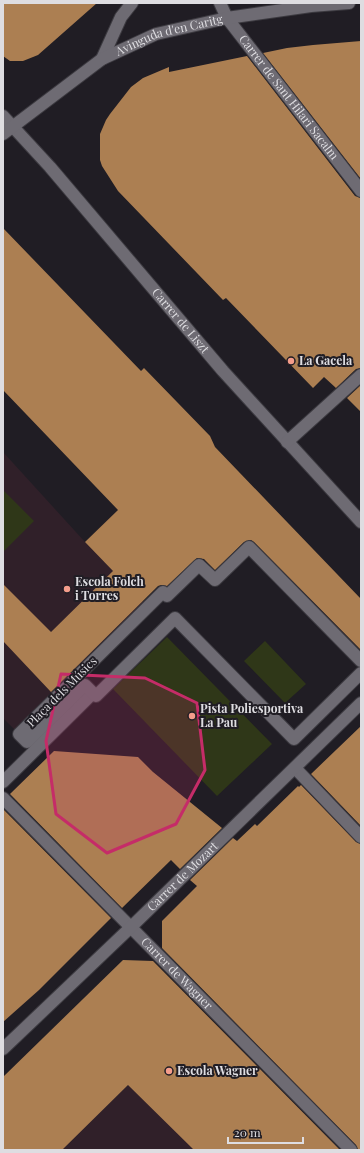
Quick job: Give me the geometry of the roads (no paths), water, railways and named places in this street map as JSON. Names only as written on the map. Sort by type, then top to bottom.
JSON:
[{"type":"street","points":[[102,59],[122,17],[132,3]]},
{"type":"street","name":"Carrer de Sant Hilari Sacalm","points":[[220,3],[227,18],[361,191]]},
{"type":"street","name":"Avinguda d'en Caritg","points":[[3,134],[102,59],[156,34],[227,18],[311,6],[349,3]]},
{"type":"street","name":"Carrer de Liszt","points":[[3,116],[50,167],[223,371],[361,522]]},
{"type":"street","points":[[287,442],[361,375]]},
{"type":"street","name":"Plaça dels Músics","points":[[361,662],[249,547],[215,580],[200,565],[167,596],[163,592],[19,734],[27,742],[85,685],[96,696],[175,618],[294,739],[361,673]]},
{"type":"street","points":[[3,782],[88,697]]},
{"type":"street","name":"Carrer de Mozart","points":[[3,1049],[130,928],[361,703]]},
{"type":"street","points":[[295,768],[361,837]]},
{"type":"street","name":"Carrer de Wagner","points":[[3,798],[351,1150]]},
{"type":"place","name":"La Gacela","points":[[291,361]]},
{"type":"place","name":"Escola Folch i Torres","points":[[67,589]]},
{"type":"place","name":"Pista Poliesportiva La Pau","points":[[192,716]]},
{"type":"place","name":"Escola Wagner","points":[[169,1071]]}]
